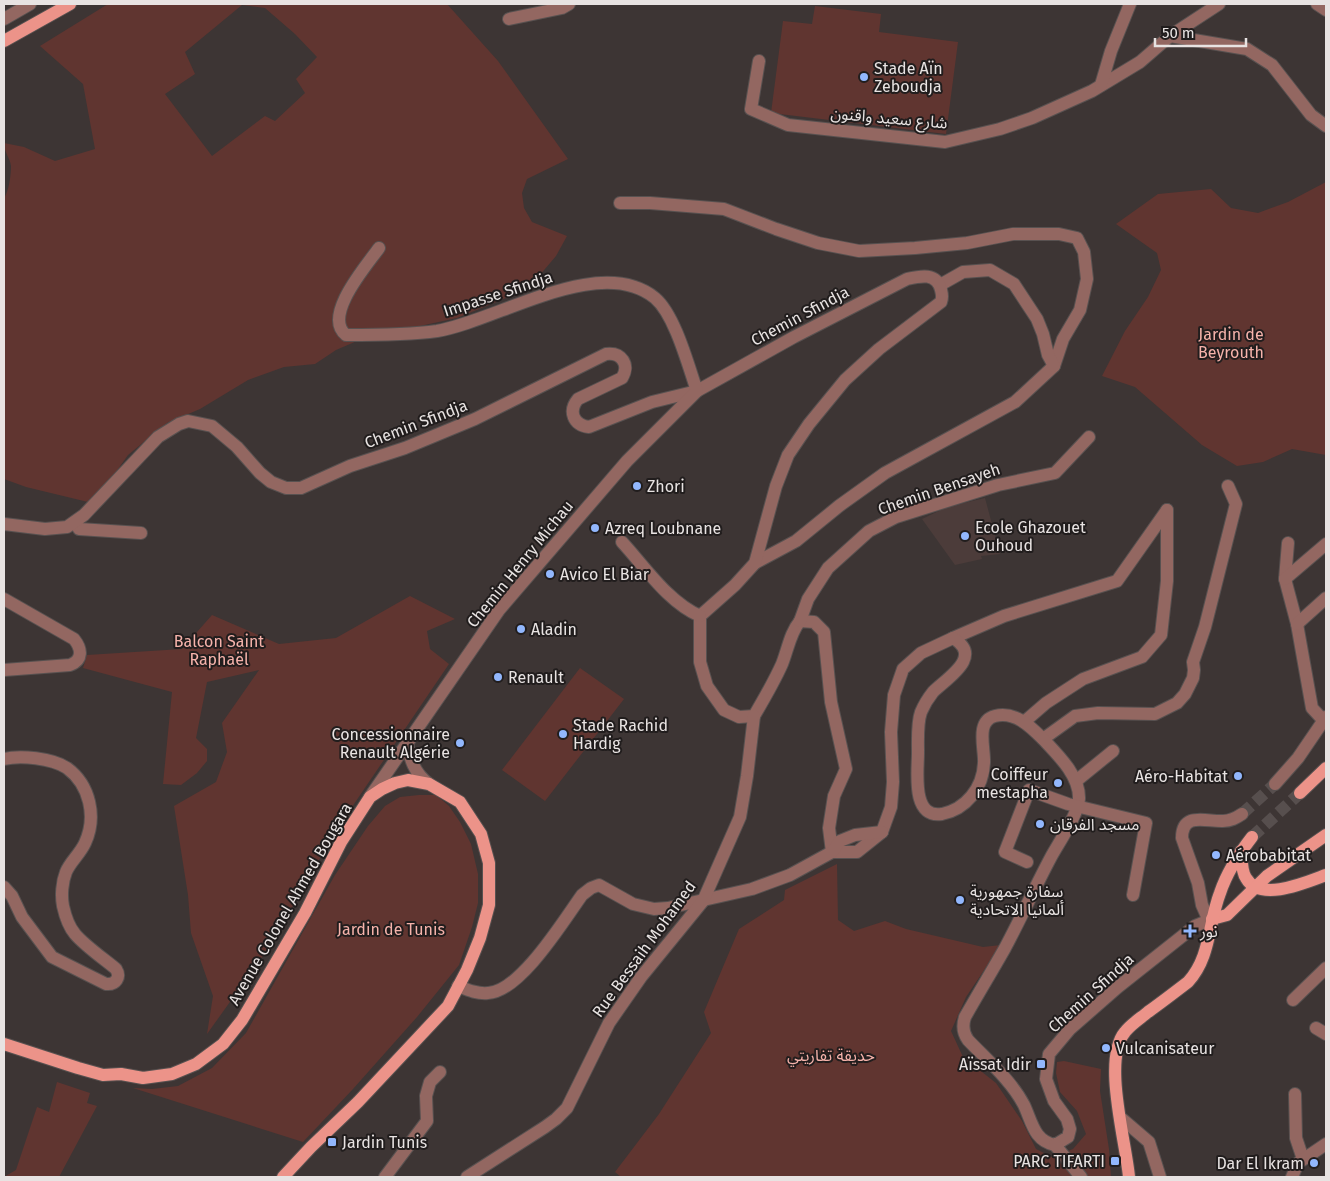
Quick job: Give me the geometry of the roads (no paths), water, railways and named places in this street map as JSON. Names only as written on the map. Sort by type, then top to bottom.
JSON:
[{"type":"main road","points":[[4,41],[70,4]]},
{"type":"main road","points":[[1300,793],[1326,768]]},
{"type":"main road","name":"Avenue Colonel Ahmed Bougara","points":[[4,1044],[104,1075],[121,1074],[143,1078],[172,1074],[196,1064],[223,1044],[242,1020],[305,913],[341,842],[370,797],[395,783],[408,780],[429,784],[460,802],[481,834],[489,863],[489,905],[480,938],[467,970],[448,1006],[358,1102],[283,1177]]},
{"type":"main road","points":[[1212,919],[1227,915],[1267,876],[1326,835]]},
{"type":"main road","points":[[1129,1177],[1115,1083],[1116,1053],[1121,1037],[1132,1025],[1196,974],[1202,963],[1219,895],[1230,868],[1252,837]]},
{"type":"main road","points":[[1241,851],[1245,878],[1255,886],[1269,890],[1278,890],[1326,875]]},
{"type":"street","points":[[4,19],[30,4]]},
{"type":"street","points":[[509,19],[562,8],[568,4]]},
{"type":"street","points":[[1101,85],[1111,51],[1130,4]]},
{"type":"street","name":"شارع سعيد واقنون","points":[[759,61],[751,109],[788,125],[945,142],[1032,118],[1092,90],[1140,62],[1170,36],[1219,4]]},
{"type":"street","points":[[1317,4],[1326,10]]},
{"type":"street","points":[[1170,36],[1247,49],[1272,65],[1311,115],[1326,126]]},
{"type":"street","points":[[620,203],[650,203],[724,209],[818,243],[859,251],[966,244],[1013,234],[1059,234],[1077,238],[1084,252],[1088,279],[1080,310],[1063,339],[1054,366],[1015,402],[885,473],[796,541],[755,563],[700,616],[700,662],[708,686],[724,710],[739,717],[754,716],[774,683],[794,628],[800,621],[814,622],[824,632],[831,702],[846,769],[832,804],[829,828],[832,852]]},
{"type":"street","name":"Impasse Sfindja","points":[[379,248],[350,290],[339,316],[339,326],[346,335],[438,330],[562,290],[606,283],[620,283],[645,291],[665,309],[684,350],[697,391]]},
{"type":"street","points":[[755,563],[776,486],[788,455],[809,424],[845,380],[879,349],[941,302],[940,285],[963,272],[990,270],[1014,284],[1037,319],[1048,355],[1054,366]]},
{"type":"street","name":"Chemin Sfindja","points":[[4,524],[56,530],[75,522],[105,494],[158,437],[171,428],[188,421],[212,426],[271,482],[278,486],[293,489],[309,486],[350,466],[405,448],[475,419],[606,354],[620,356],[624,362],[626,372],[620,381],[576,402],[573,408],[573,415],[576,422],[582,426],[589,427],[652,402],[697,391],[794,337],[907,279],[922,275],[934,278],[940,285]]},
{"type":"street","name":"Chemin Henry Michau","points":[[370,797],[499,610],[627,461],[697,391]]},
{"type":"street","name":"Chemin Bensayeh","points":[[800,621],[808,599],[828,568],[869,531],[896,517],[989,488],[1055,473],[1089,436]]},
{"type":"street","points":[[1043,739],[1075,716],[1098,713],[1155,714],[1177,703],[1185,694],[1193,678],[1193,662],[1205,627],[1236,504],[1228,486]]},
{"type":"street","points":[[458,986],[474,992],[489,993],[502,989],[513,982],[530,965],[582,895],[599,885],[633,904],[654,909],[668,908],[752,889],[790,875],[832,852],[840,841],[855,835],[882,832],[891,807],[893,782],[891,732],[894,695],[903,669],[921,653],[1004,616],[1117,581],[1167,510],[1166,581],[1160,635],[1142,657],[1083,679],[1046,703],[1024,722]]},
{"type":"street","points":[[75,522],[80,529],[141,533]]},
{"type":"street","points":[[622,542],[669,594],[690,612],[700,616]]},
{"type":"street","points":[[1275,784],[1298,758],[1325,719],[1312,708],[1297,624],[1285,579],[1288,543]]},
{"type":"street","points":[[1285,579],[1326,544]]},
{"type":"street","points":[[1297,624],[1326,598]]},
{"type":"street","points":[[4,599],[74,639],[80,650],[79,659],[70,665],[4,670]]},
{"type":"street","points":[[953,638],[963,648],[965,655],[964,663],[932,694],[921,712],[918,739],[918,793],[925,809],[936,814],[953,811],[968,801],[976,790],[983,773],[985,761],[982,742],[984,726],[992,716],[1004,714],[1019,718],[1043,739],[1076,781],[1079,798],[1078,806],[1030,895],[1005,948],[965,1017],[963,1025],[966,1037],[1014,1089],[1024,1104],[1036,1134],[1046,1144],[1055,1146],[1081,1177]]},
{"type":"street","name":"Rue Bessaih Mohamed","points":[[467,1177],[551,1123],[567,1108],[609,1023],[641,977],[703,901],[740,816],[754,716]]},
{"type":"street","points":[[407,742],[414,768],[429,784]]},
{"type":"street","points":[[1076,781],[1112,751]]},
{"type":"street","points":[[4,759],[42,759],[54,761],[65,766],[74,774],[88,794],[89,828],[85,844],[66,872],[62,888],[63,904],[67,920],[74,934],[116,968],[118,975],[116,981],[106,984],[52,957],[22,917],[12,896],[4,887]]},
{"type":"street","points":[[1027,862],[1005,852],[1029,790],[1078,806],[1146,823],[1133,895]]},
{"type":"street","points":[[1212,919],[1206,914],[1202,905],[1198,883],[1182,838],[1183,831],[1187,824],[1193,820],[1224,821],[1234,819],[1242,814]]},
{"type":"street","name":"Chemin Sfindja","points":[[1055,1146],[1068,1136],[1070,1129],[1067,1119],[1054,1101],[1046,1079],[1049,1054],[1070,1029],[1118,987],[1195,926],[1212,919]]},
{"type":"street","points":[[1293,1000],[1326,968]]},
{"type":"street","points":[[385,1177],[427,1121],[426,1096],[430,1082],[440,1072]]},
{"type":"street","points":[[1295,1094],[1296,1138],[1303,1159]]},
{"type":"street","points":[[1121,1118],[1149,1142],[1160,1177]]},
{"type":"street","points":[[1292,1177],[1295,1168],[1303,1159],[1326,1144]]},
{"type":"tunnel","points":[[1242,814],[1275,784]]},
{"type":"tunnel","points":[[1252,837],[1300,793]]},
{"type":"place","name":"Stade Aïn Zeboudja","points":[[864,77]]},
{"type":"place","name":"Zhori","points":[[637,486]]},
{"type":"place","name":"Azreq Loubnane","points":[[595,528]]},
{"type":"place","name":"Ecole Ghazouet Ouhoud","points":[[965,536]]},
{"type":"place","name":"Avico El Biar","points":[[550,574]]},
{"type":"place","name":"Aladin","points":[[521,629]]},
{"type":"place","name":"Renault","points":[[498,677]]},
{"type":"place","name":"Stade Rachid Hardig","points":[[563,734]]},
{"type":"place","name":"Concessionnaire Renault Algérie","points":[[460,743]]},
{"type":"place","name":"Aéro-Habitat","points":[[1238,776]]},
{"type":"place","name":"Coiffeur mestapha","points":[[1058,783]]},
{"type":"place","name":"مسجد الفرقان","points":[[1040,824]]},
{"type":"place","name":"Aérobabitat","points":[[1216,855]]},
{"type":"place","name":"سفارة جمهورية ألمانيا الاتحادية","points":[[960,900]]},
{"type":"place","name":"نور","points":[[1190,931]]},
{"type":"place","name":"Vulcanisateur","points":[[1106,1048]]},
{"type":"place","name":"Aïssat Idir","points":[[1041,1064]]},
{"type":"place","name":"Jardin Tunis","points":[[332,1142]]},
{"type":"place","name":"PARC TIFARTI","points":[[1115,1161]]},
{"type":"place","name":"Dar El Ikram","points":[[1314,1163]]},
{"type":"park label","name":"Jardin de Beyrouth","points":[[1231,343]]},
{"type":"park label","name":"Balcon Saint Raphaël","points":[[219,650]]},
{"type":"park label","name":"Jardin de Tunis","points":[[391,929]]},
{"type":"park label","name":"حديقة تفاريتي","points":[[831,1055]]}]
